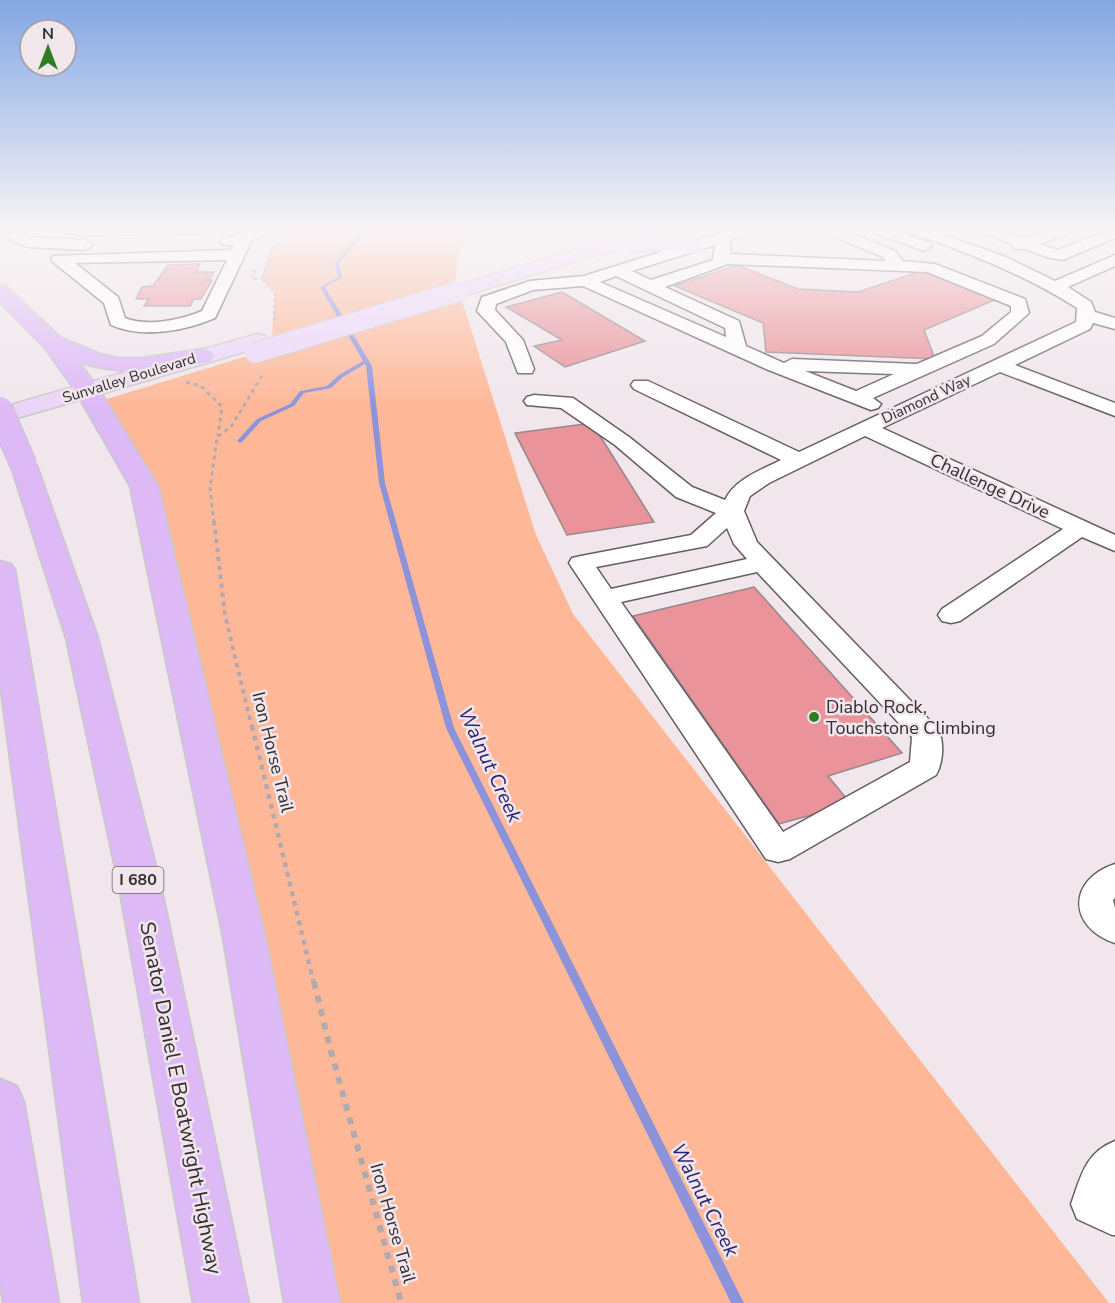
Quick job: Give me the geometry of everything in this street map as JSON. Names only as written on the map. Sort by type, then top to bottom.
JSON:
[{"type":"highway","points":[[0,291],[54,343],[91,397],[144,486],[243,932],[312,1303]]},
{"type":"highway","points":[[54,343],[107,363],[131,364],[203,356]]},
{"type":"highway","name":"Senator Daniel E Boatwright Highway","points":[[0,410],[24,466],[82,638],[140,886],[221,1303]]},
{"type":"highway","points":[[0,570],[111,1303]]},
{"type":"highway","points":[[0,1102],[31,1303]]},
{"type":"main road","points":[[264,347],[451,288]]},
{"type":"main road","name":"Sunvalley Boulevard","points":[[0,432],[203,356],[264,347]]},
{"type":"main road","name":"Sunvalley Boulevard","points":[[0,416],[173,378],[264,347]]},
{"type":"street","points":[[99,288],[112,301],[117,321],[130,327],[200,320],[209,314],[221,288]]},
{"type":"street","points":[[525,288],[488,301],[486,310],[514,340],[525,369]]},
{"type":"street","points":[[600,288],[772,365],[895,414]]},
{"type":"street","points":[[655,288],[733,325],[737,348]]},
{"type":"street","points":[[856,398],[991,338],[1020,313],[1019,303],[984,288]]},
{"type":"street","points":[[1060,288],[1085,306],[1087,315],[1115,324]]},
{"type":"street","name":"Diamond Way","points":[[605,598],[581,563],[699,541],[732,511],[740,493],[761,478],[1084,325],[1087,315]]},
{"type":"street","points":[[991,338],[1028,351]]},
{"type":"street","points":[[772,365],[921,369]]},
{"type":"street","points":[[998,365],[1115,410]]},
{"type":"street","points":[[641,385],[799,460]]},
{"type":"street","points":[[534,401],[566,402],[622,441],[684,492],[732,511],[746,544],[927,735],[925,767],[778,850],[605,598],[763,562]]},
{"type":"street","name":"Challenge Drive","points":[[864,428],[1115,544]]},
{"type":"street","points":[[951,615],[1080,528]]},
{"type":"street","points":[[1115,877],[1095,897],[1098,913],[1115,929]]},
{"type":"street","points":[[1115,1161],[1101,1178],[1092,1204],[1115,1214]]},
{"type":"path","points":[[218,437],[231,427],[264,347],[275,293],[269,288]]},
{"type":"path","name":"Iron Horse Trail","points":[[173,378],[201,386],[222,407],[210,489],[225,615],[330,1048],[401,1303]]},
{"type":"shaded area","points":[[270,288],[435,288],[272,336],[275,293]]},
{"type":"shaded area","points":[[459,291],[536,535],[573,614],[1109,1303],[312,1303],[150,507],[94,403]]},
{"type":"building","points":[[142,288],[207,288],[201,299],[194,299],[190,306],[144,306],[149,299],[136,299]]},
{"type":"building","points":[[679,288],[795,288],[858,292],[871,288],[970,288],[999,298],[924,330],[935,359],[766,352],[763,323]]},
{"type":"building","points":[[562,292],[645,341],[565,367],[534,346],[562,340],[506,307]]},
{"type":"building","points":[[592,423],[654,522],[567,535],[515,433]]},
{"type":"building","points":[[754,587],[902,753],[828,776],[851,804],[779,824],[633,616]]},
{"type":"waterway","name":"Walnut Creek","points":[[322,288],[369,366],[382,483],[450,728],[738,1303]]},
{"type":"waterway","points":[[240,441],[259,420],[292,405],[302,392],[329,387],[341,376],[366,361]]},
{"type":"place","name":"Diablo Rock, Touchstone Climbing","points":[[814,717]]}]
